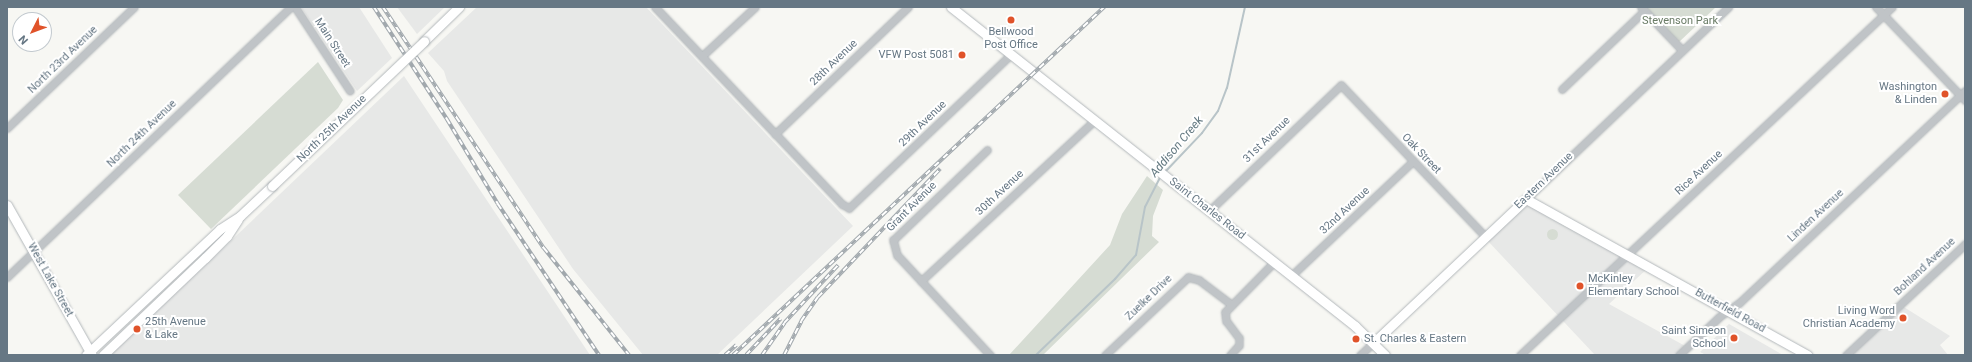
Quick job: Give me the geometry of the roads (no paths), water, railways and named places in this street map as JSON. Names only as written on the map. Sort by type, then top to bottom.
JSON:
[{"type":"main road","name":"North 25th Avenue","points":[[89,354],[220,229],[240,216],[272,186],[459,7]]},
{"type":"main road","name":"Saint Charles Road","points":[[951,7],[1292,276],[1373,343],[1384,355]]},
{"type":"main road","name":"Butterfield Road","points":[[1526,199],[1808,355]]},
{"type":"main road","name":"Eastern Avenue","points":[[1373,343],[1526,199]]},
{"type":"main road","name":"West Lake Street","points":[[7,205],[89,354]]},
{"type":"main road","name":"North 25th Avenue","points":[[103,355],[227,236],[240,216]]},
{"type":"street","name":"North 23rd Avenue","points":[[7,128],[134,7]]},
{"type":"street","name":"North 24th Avenue","points":[[8,275],[291,7]]},
{"type":"street","name":"Main Street","points":[[295,7],[350,91]]},
{"type":"street","points":[[656,7],[775,134]]},
{"type":"street","points":[[702,56],[755,7]]},
{"type":"street","name":"28th Avenue","points":[[775,134],[908,7]]},
{"type":"street","name":"Eastern Avenue","points":[[1526,199],[1728,7]]},
{"type":"street","points":[[1876,7],[1963,95]]},
{"type":"street","name":"Rice Avenue","points":[[1520,355],[1892,7]]},
{"type":"street","points":[[1562,89],[1643,9],[1682,50]]},
{"type":"street","name":"29th Avenue","points":[[775,134],[842,204],[849,208],[1011,54]]},
{"type":"street","name":"Oak Street","points":[[1341,85],[1486,237]]},
{"type":"street","name":"31st Avenue","points":[[1208,211],[1341,85]]},
{"type":"street","name":"Linden Avenue","points":[[1679,355],[1963,95]]},
{"type":"street","name":"30th Avenue","points":[[921,281],[1094,120]]},
{"type":"street","name":"Grant Avenue","points":[[987,150],[893,240],[897,255],[990,355]]},
{"type":"street","name":"32nd Avenue","points":[[1292,276],[1413,161]]},
{"type":"street","name":"Bohland Avenue","points":[[1846,355],[1965,244]]},
{"type":"street","points":[[1230,355],[1240,341],[1225,317],[1225,312],[1274,262]]},
{"type":"street","name":"Zuelke Drive","points":[[1105,355],[1188,277],[1199,280],[1232,305]]},
{"type":"street","name":"Eastern Avenue","points":[[1360,355],[1373,343]]},
{"type":"waterway","name":"Addison Creek","points":[[1165,172],[1202,133],[1218,111],[1227,88],[1245,7]]},
{"type":"waterway","name":"Addison Creek","points":[[1036,355],[1115,279],[1136,255],[1145,207],[1160,177]]},
{"type":"railway","points":[[374,7],[447,119],[498,204],[599,355]]},
{"type":"railway","points":[[383,7],[544,248],[629,355]]},
{"type":"railway","points":[[733,355],[1104,7]]},
{"type":"railway","points":[[784,355],[801,321],[818,297],[940,169]]},
{"type":"railway","points":[[762,355],[784,323],[838,265]]},
{"type":"railway","points":[[746,355],[780,319]]},
{"type":"railway","points":[[725,355],[736,345]]},
{"type":"place","name":"Bellwood Post Office","points":[[1011,20]]},
{"type":"place","name":"VFW Post 5081","points":[[962,55]]},
{"type":"place","name":"Washington & Linden","points":[[1945,94]]},
{"type":"place","name":"McKinley Elementary School","points":[[1580,286]]},
{"type":"place","name":"Living Word Christian Academy","points":[[1903,318]]},
{"type":"place","name":"25th Avenue & Lake","points":[[137,329]]},
{"type":"place","name":"Saint Simeon School","points":[[1734,338]]},
{"type":"place","name":"St. Charles & Eastern","points":[[1356,339]]},
{"type":"park label","name":"Stevenson Park","points":[[1680,21]]}]
